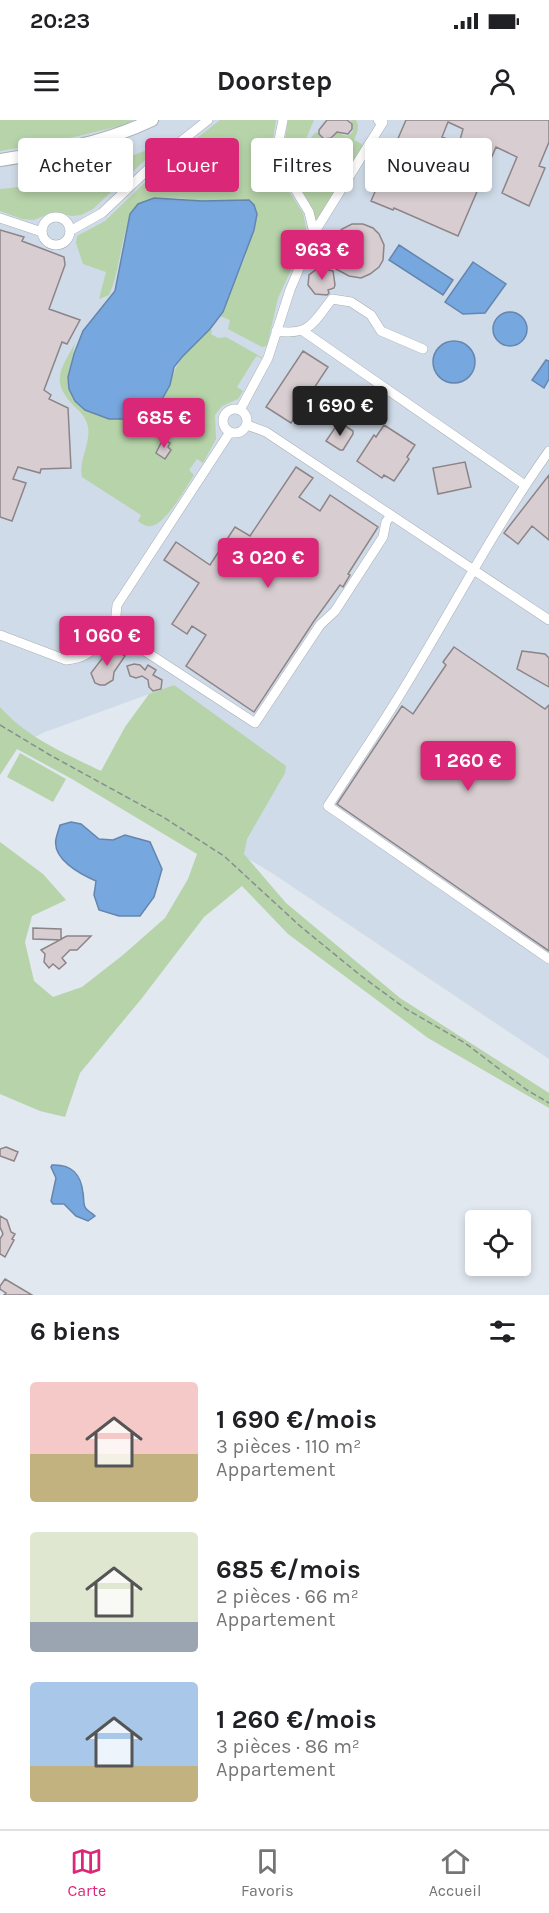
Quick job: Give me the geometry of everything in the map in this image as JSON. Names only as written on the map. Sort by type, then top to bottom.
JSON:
[{"type":"main road","points":[[0,160],[44,154],[93,142],[152,120]]},
{"type":"street","points":[[70,231],[65,220],[56,217],[45,223],[42,232],[46,241],[54,245],[64,244],[70,231],[102,213],[160,158],[208,120]]},
{"type":"street","points":[[283,120],[278,145],[283,169],[309,212],[314,233]]},
{"type":"street","points":[[240,410],[268,358],[290,290],[314,233],[383,122],[378,120]]},
{"type":"street","points":[[0,218],[42,232]]},
{"type":"street","points":[[303,332],[332,299],[351,302],[371,315],[381,331],[423,349]]},
{"type":"street","points":[[276,331],[303,332],[525,485]]},
{"type":"street","points":[[232,410],[240,410],[246,416],[247,425],[243,431],[230,432],[225,427],[224,416],[232,410]]},
{"type":"street","points":[[247,425],[266,432],[549,620]]},
{"type":"street","points":[[230,432],[117,605],[115,625],[131,642],[255,723],[320,625],[335,611],[382,537],[386,522],[391,515]]},
{"type":"street","points":[[549,451],[525,485],[393,706],[328,806],[549,958]]},
{"type":"street","points":[[0,635],[66,660],[89,654],[108,628],[115,625]]},
{"type":"path","points":[[0,725],[163,817],[224,856],[300,926],[360,975],[406,1009],[465,1043],[527,1090],[549,1103]]},
{"type":"shaded area","points":[[0,120],[549,120],[549,1059],[272,873],[228,847],[174,685],[45,732],[0,754]]},
{"type":"green space","points":[[0,120],[133,120],[124,125],[70,138],[18,138],[18,148],[0,151]]},
{"type":"green space","points":[[220,120],[276,120],[273,138],[251,138],[251,192],[289,192],[303,213],[306,229],[305,240],[278,298],[267,346],[262,347],[228,329],[230,320],[220,316],[246,255],[249,200],[202,201],[178,198],[138,204],[124,236],[109,295],[99,299],[106,272],[83,264],[76,243],[77,236],[105,221],[145,182],[145,192],[239,192],[239,138],[197,138]]},
{"type":"green space","points":[[288,120],[314,120],[306,138],[285,138]]},
{"type":"green space","points":[[350,120],[356,120],[358,130],[354,140],[362,144],[353,162],[353,138],[333,138],[337,130],[341,134],[351,134],[353,128]]},
{"type":"green space","points":[[318,132],[323,138],[311,138],[315,133]]},
{"type":"green space","points":[[145,151],[145,160],[133,171],[133,155]]},
{"type":"green space","points":[[18,186],[18,192],[111,192],[93,209],[81,215],[72,216],[53,212],[34,220],[22,219],[0,211],[0,189]]},
{"type":"green space","points":[[303,192],[335,192],[317,222]]},
{"type":"green space","points":[[210,329],[211,334],[218,338],[226,337],[263,359],[257,356],[255,358],[237,387],[243,391],[238,399],[222,406],[215,415],[216,439],[203,463],[197,459],[189,470],[194,475],[175,504],[157,524],[146,526],[138,521],[141,515],[82,477],[81,470],[88,436],[87,423],[62,389],[60,375],[62,368],[75,343],[68,377],[170,385],[180,360]]},
{"type":"green space","points":[[174,685],[286,766],[285,773],[247,839],[244,854],[286,903],[400,998],[549,1093],[549,1108],[428,1038],[288,934],[242,886],[204,917],[142,998],[80,1073],[65,1117],[40,1111],[0,1094],[0,842],[43,874],[66,900],[32,916],[25,942],[34,981],[53,997],[82,987],[165,918],[188,879],[197,854],[17,749],[0,775],[0,707],[10,718],[34,736],[101,771],[125,727],[149,694]]},
{"type":"green space","points":[[20,753],[66,779],[53,802],[7,777]]},
{"type":"water","points":[[154,198],[202,201],[249,200],[254,205],[257,214],[254,230],[223,312],[174,367],[170,385],[161,401],[137,419],[109,419],[85,410],[75,401],[69,389],[68,377],[83,331],[115,291],[130,214],[138,204]]},
{"type":"water","points":[[399,245],[453,280],[443,295],[389,260]]},
{"type":"water","points":[[473,262],[506,284],[485,313],[463,314],[445,302]]},
{"type":"water","points":[[510,312],[522,317],[527,329],[522,341],[510,346],[498,341],[493,329],[498,317]]},
{"type":"water","points":[[454,341],[469,347],[475,362],[469,377],[454,383],[439,377],[433,362],[439,347]]},
{"type":"water","points":[[546,360],[549,361],[549,379],[544,388],[532,380]]},
{"type":"water","points":[[71,822],[81,824],[99,839],[113,840],[125,835],[150,842],[162,869],[154,897],[140,916],[119,916],[99,910],[94,895],[96,881],[68,865],[58,853],[56,839],[60,825]]},
{"type":"water","points":[[52,1165],[65,1166],[74,1171],[82,1186],[85,1207],[95,1216],[88,1221],[76,1216],[64,1204],[53,1204],[51,1201],[56,1178]]},
{"type":"building","points":[[327,120],[347,120],[352,124],[352,129],[348,134],[337,132],[331,138],[323,138],[319,130]]},
{"type":"building","points":[[406,120],[549,120],[549,142],[539,166],[545,168],[529,206],[502,193],[517,157],[496,147],[492,156],[492,138],[461,138],[463,129],[448,122],[442,137],[444,138],[398,138]]},
{"type":"building","points":[[375,192],[477,192],[458,236],[394,208],[393,210],[371,201]]},
{"type":"building","points":[[352,224],[363,224],[373,228],[384,245],[383,260],[379,267],[361,278],[349,276],[336,269],[331,255],[333,239],[342,229]]},
{"type":"building","points":[[0,230],[24,237],[22,241],[64,257],[65,265],[49,309],[80,320],[67,344],[62,342],[44,390],[51,395],[49,399],[68,408],[71,468],[41,469],[40,473],[18,467],[13,479],[26,483],[12,521],[0,517]]},
{"type":"building","points":[[318,268],[333,271],[335,285],[334,288],[328,290],[327,295],[315,294],[308,285],[309,275]]},
{"type":"building","points":[[303,351],[328,367],[291,423],[266,407]]},
{"type":"building","points":[[339,422],[353,431],[343,450],[326,441]]},
{"type":"building","points":[[384,425],[415,445],[407,457],[409,459],[394,481],[384,475],[382,478],[357,461],[374,435],[376,437]]},
{"type":"building","points":[[163,439],[170,443],[168,447],[171,450],[165,459],[156,453]]},
{"type":"building","points":[[465,462],[471,487],[438,494],[433,468]]},
{"type":"building","points":[[296,467],[313,478],[299,497],[320,511],[330,495],[378,527],[348,574],[350,575],[343,587],[340,585],[314,621],[254,712],[186,666],[206,635],[192,626],[187,634],[172,624],[199,583],[164,560],[176,542],[210,565],[235,527],[250,536]]},
{"type":"building","points":[[549,475],[549,540],[532,526],[518,544],[504,533]]},
{"type":"building","points":[[111,647],[125,656],[114,672],[113,680],[100,685],[95,683],[91,673]]},
{"type":"building","points":[[454,647],[545,709],[549,705],[549,951],[337,804],[402,706],[413,714],[446,665],[443,662]]},
{"type":"building","points":[[522,651],[545,654],[549,658],[549,687],[517,669]]},
{"type":"building","points":[[140,665],[145,670],[148,665],[156,670],[153,675],[162,680],[161,689],[153,691],[149,687],[148,680],[142,676],[136,678],[130,676],[127,666]]},
{"type":"building","points":[[33,928],[61,929],[61,939],[67,936],[91,936],[77,950],[70,950],[62,958],[66,963],[59,969],[53,964],[49,968],[44,962],[45,954],[41,950],[60,940],[33,939]]},
{"type":"building","points":[[6,1147],[18,1152],[14,1161],[0,1156],[0,1149]]},
{"type":"building","points":[[0,1216],[7,1220],[11,1232],[15,1234],[5,1257],[0,1254],[0,1239],[3,1234],[0,1227]]},
{"type":"building","points":[[5,1279],[32,1295],[4,1295],[6,1293],[0,1289],[0,1286]]}]
